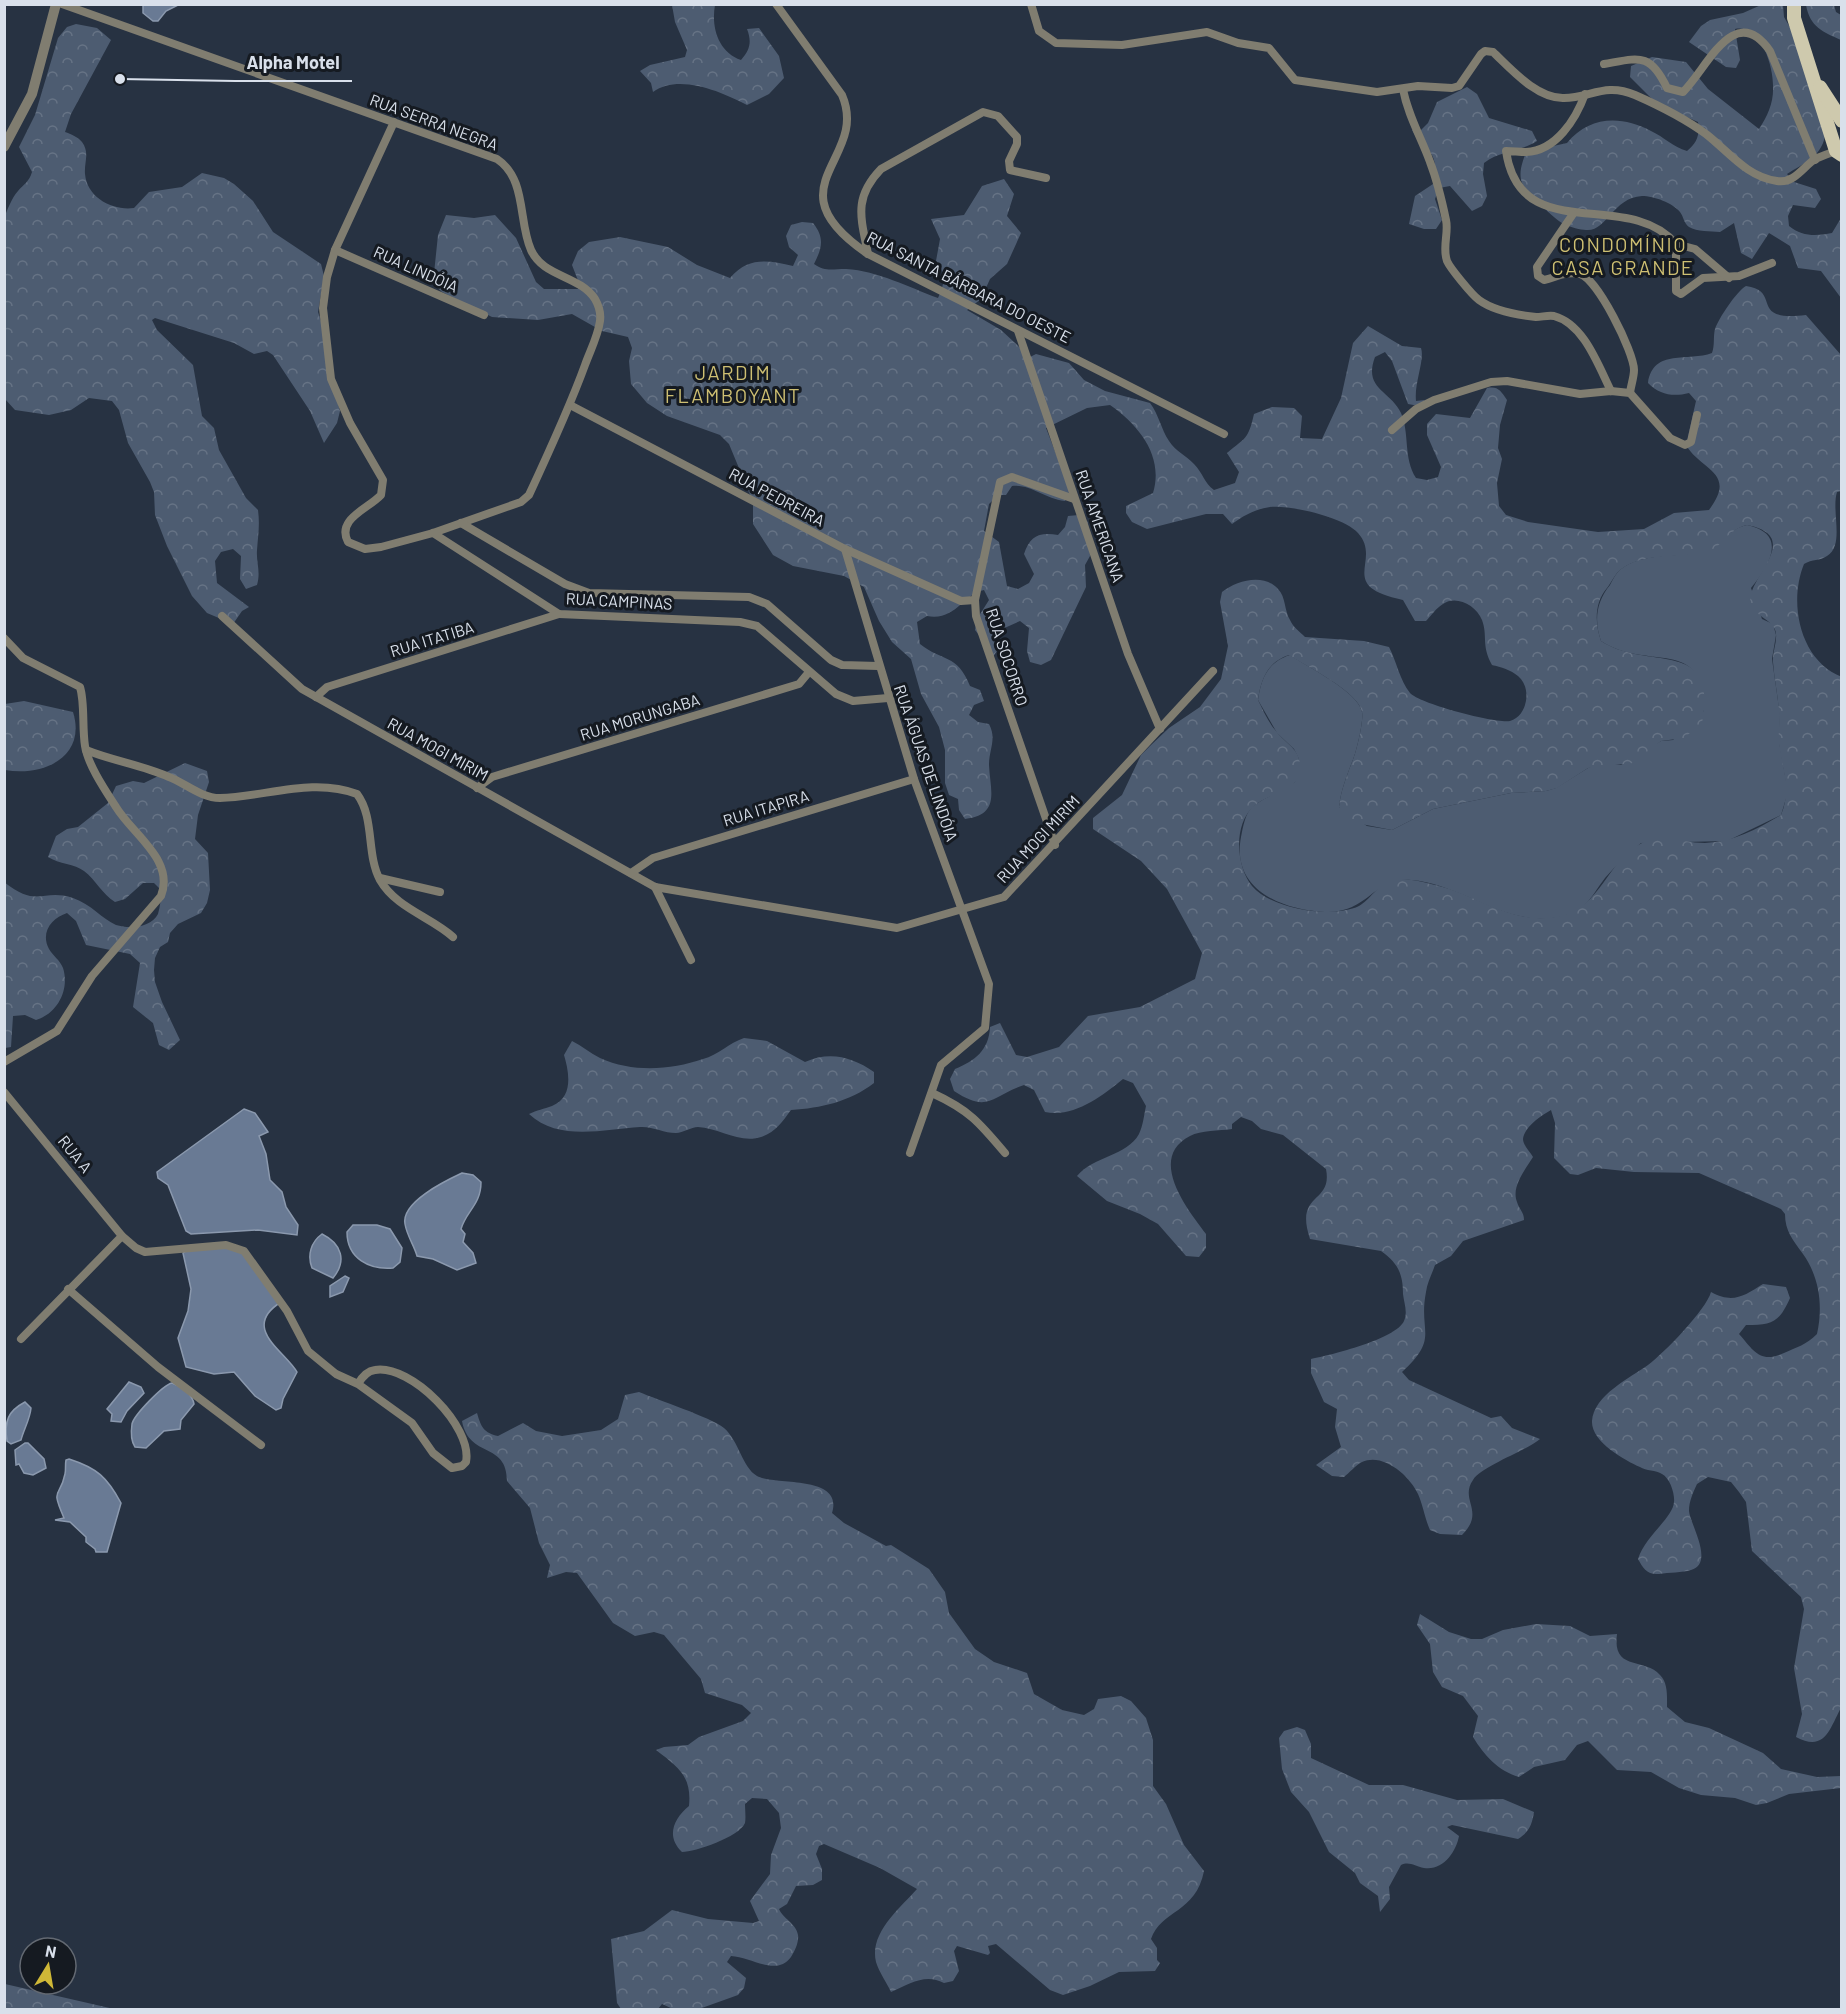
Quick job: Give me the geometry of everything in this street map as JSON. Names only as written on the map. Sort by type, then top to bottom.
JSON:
[{"type":"main road","points":[[1794,4],[1794,18],[1838,146]]},
{"type":"main road","points":[[1812,73],[1840,115]]},
{"type":"street","points":[[4,147],[32,94],[56,4]]},
{"type":"street","name":"RUA SERRA NEGRA","points":[[62,4],[506,165],[516,183],[530,247],[535,259],[544,267],[578,284],[595,300],[600,321],[570,405],[529,495],[521,502],[433,533]]},
{"type":"street","name":"RUA SANTA BÁRBARA DO OESTE","points":[[776,4],[842,95],[848,111],[844,138],[829,167],[823,203],[828,217],[851,243],[868,254],[1018,331],[1224,434]]},
{"type":"street","points":[[1031,4],[1039,31],[1056,43],[1135,44],[1207,32],[1238,43],[1269,48],[1291,77],[1308,84],[1353,90],[1403,89],[1418,86],[1444,89],[1459,86],[1485,51],[1493,52],[1536,90],[1561,99],[1607,90],[1631,93],[1678,115],[1708,135],[1741,166],[1762,177],[1780,182],[1793,178],[1815,160],[1838,146]]},
{"type":"street","points":[[1604,64],[1636,58],[1649,61],[1657,68],[1667,88],[1683,92],[1693,83],[1723,35],[1737,29],[1751,30],[1763,39],[1770,51],[1815,160]]},
{"type":"street","points":[[1403,89],[1411,120],[1430,162],[1447,222],[1444,245],[1447,262],[1478,299],[1484,302],[1507,312],[1538,317],[1551,315],[1564,320],[1576,331],[1590,350],[1611,390]]},
{"type":"street","points":[[1585,94],[1579,110],[1556,139],[1538,150],[1506,151],[1510,172],[1526,193],[1555,209],[1573,214],[1599,213],[1639,220],[1659,227],[1676,244],[1695,249],[1729,278]]},
{"type":"street","points":[[868,254],[859,211],[870,181],[881,169],[983,112],[998,116],[1017,137],[1017,144],[1009,161],[1010,170],[1046,178]]},
{"type":"street","points":[[394,123],[335,250],[327,277],[323,308],[331,379],[350,423],[383,480],[384,488],[375,502],[349,521],[345,536],[348,542],[356,547],[373,548],[433,533]]},
{"type":"street","points":[[1573,214],[1537,267],[1538,276],[1544,280],[1564,273],[1582,274],[1592,280],[1600,291],[1631,356],[1635,369],[1630,393]]},
{"type":"street","points":[[1676,244],[1676,291],[1681,294],[1703,278],[1713,276],[1729,278],[1772,263]]},
{"type":"street","name":"RUA LINDÓIA","points":[[335,250],[484,315]]},
{"type":"street","name":"RUA AMERICANA","points":[[1018,331],[1128,654],[1160,729]]},
{"type":"street","points":[[1392,430],[1416,409],[1434,400],[1491,382],[1507,381],[1580,394],[1611,390],[1630,393],[1670,438],[1684,445],[1691,442],[1697,415]]},
{"type":"street","name":"RUA PEDREIRA","points":[[570,405],[844,549],[961,601],[975,600]]},
{"type":"street","name":"RUA SOCORRO","points":[[1054,845],[976,616],[975,600],[1000,482],[1012,477],[1074,499]]},
{"type":"street","name":"RUA CAMPINAS","points":[[461,523],[565,584],[589,593],[749,597],[768,604],[831,660],[842,665],[878,666]]},
{"type":"street","name":"RUA CAMPINAS","points":[[433,533],[559,614],[740,622],[757,627],[836,694],[853,701],[888,698]]},
{"type":"street","name":"RUA ÁGUAS DE LINDÓIA","points":[[844,549],[914,779],[989,984],[985,1028],[941,1065],[932,1093]]},
{"type":"street","name":"RUA ITATIBA","points":[[316,698],[327,687],[559,614]]},
{"type":"street","name":"RUA MOGI MIRIM","points":[[222,616],[302,689],[316,698],[655,887],[897,928],[1004,897],[1213,671]]},
{"type":"street","points":[[4,638],[23,658],[80,687],[84,699],[81,712],[86,750],[116,808],[161,864],[164,874],[163,890],[150,912],[92,976],[57,1031],[4,1062]]},
{"type":"street","name":"RUA MORUNGABA","points":[[477,788],[492,777],[799,684],[809,672]]},
{"type":"street","points":[[86,750],[168,776],[201,794],[218,798],[313,788],[338,789],[357,794],[365,812],[380,878],[394,898],[439,925],[453,937]]},
{"type":"street","name":"RUA ITAPIRA","points":[[631,873],[653,858],[914,779]]},
{"type":"street","points":[[380,878],[440,892]]},
{"type":"street","points":[[655,887],[691,960]]},
{"type":"street","name":"RUA A","points":[[4,1092],[122,1236],[136,1248],[145,1252],[225,1245],[244,1251],[287,1311],[308,1351],[336,1374],[358,1384],[412,1423],[441,1462],[452,1468],[462,1466],[466,1462],[467,1444],[457,1425],[421,1386],[386,1370],[374,1370],[365,1374],[358,1384]]},
{"type":"street","points":[[910,1153],[932,1093],[959,1106],[979,1121],[1005,1153]]},
{"type":"street","points":[[21,1339],[122,1236]]},
{"type":"street","points":[[68,1289],[158,1367],[261,1445]]},
{"type":"green space","points":[[672,5],[715,5],[714,22],[718,38],[727,51],[741,60],[749,46],[747,29],[759,28],[779,56],[784,78],[769,94],[747,105],[713,90],[688,84],[675,84],[653,92],[651,83],[640,71],[650,65],[685,57],[687,50],[675,22]]},
{"type":"green space","points":[[1761,5],[1783,5],[1784,17],[1795,36],[1825,136],[1816,154],[1787,174],[1794,182],[1816,189],[1821,199],[1815,208],[1793,205],[1788,216],[1789,226],[1804,234],[1826,234],[1832,233],[1841,218],[1841,298],[1821,271],[1798,268],[1790,246],[1769,233],[1752,259],[1741,253],[1734,223],[1720,232],[1696,230],[1687,225],[1680,212],[1673,206],[1647,196],[1632,198],[1624,202],[1593,229],[1581,229],[1560,222],[1522,183],[1522,163],[1526,152],[1567,143],[1585,127],[1595,123],[1628,122],[1656,133],[1687,151],[1697,138],[1698,122],[1657,104],[1630,77],[1631,66],[1652,57],[1686,62],[1708,89],[1759,129],[1770,108],[1773,91],[1771,68],[1764,48],[1758,40],[1744,29],[1735,29],[1740,60],[1736,68],[1726,67],[1689,42],[1701,26],[1710,20],[1743,13]]},
{"type":"green space","points":[[1806,5],[1834,5],[1836,12],[1841,15],[1841,40],[1814,24]]},
{"type":"green space","points":[[76,24],[97,28],[111,40],[71,114],[65,132],[78,139],[84,146],[85,174],[96,196],[110,205],[134,208],[149,192],[182,187],[202,173],[224,178],[253,201],[273,232],[321,264],[324,276],[318,312],[332,354],[329,369],[340,411],[337,423],[324,443],[310,411],[273,355],[267,351],[254,354],[234,343],[155,318],[152,320],[157,330],[193,365],[202,416],[214,428],[219,450],[246,498],[258,510],[259,575],[257,585],[246,589],[240,579],[241,556],[233,549],[221,552],[215,561],[217,583],[249,607],[242,611],[233,624],[207,613],[192,596],[167,546],[155,515],[154,492],[150,482],[128,443],[119,410],[112,401],[89,398],[71,410],[49,415],[15,410],[5,399],[4,218],[13,197],[28,181],[32,172],[19,147],[35,115],[58,38],[67,27]]},
{"type":"green space","points":[[1467,87],[1477,94],[1489,118],[1532,131],[1537,141],[1484,163],[1483,174],[1487,196],[1482,206],[1472,211],[1450,186],[1439,188],[1435,199],[1442,220],[1436,229],[1424,229],[1409,224],[1415,196],[1433,184],[1435,172],[1433,157],[1412,130],[1420,131],[1428,123],[1437,102]]},
{"type":"green space","points":[[1004,179],[1014,194],[1007,216],[1021,233],[1007,264],[990,279],[981,299],[967,310],[1001,330],[1030,357],[1036,354],[1069,363],[1084,380],[1105,391],[1150,403],[1172,445],[1194,464],[1214,490],[1235,483],[1239,472],[1227,453],[1245,437],[1254,414],[1272,407],[1294,408],[1302,416],[1300,438],[1322,439],[1341,398],[1353,343],[1368,326],[1402,346],[1421,348],[1422,359],[1416,387],[1416,401],[1425,400],[1419,406],[1408,404],[1392,361],[1385,352],[1375,357],[1372,368],[1375,383],[1401,413],[1409,462],[1416,478],[1427,480],[1438,477],[1441,467],[1427,435],[1427,424],[1436,414],[1470,418],[1487,388],[1494,388],[1501,392],[1507,400],[1500,425],[1498,448],[1502,459],[1497,483],[1499,506],[1506,515],[1528,522],[1598,532],[1644,529],[1674,513],[1709,510],[1717,497],[1720,487],[1718,479],[1686,445],[1696,401],[1689,393],[1667,394],[1648,383],[1651,372],[1664,360],[1712,353],[1717,324],[1742,289],[1746,286],[1757,289],[1763,294],[1771,310],[1777,314],[1806,315],[1841,355],[1841,491],[1837,492],[1836,500],[1835,544],[1827,556],[1804,564],[1797,596],[1801,629],[1807,644],[1816,658],[1828,669],[1842,677],[1842,1706],[1830,1729],[1821,1740],[1814,1742],[1796,1737],[1802,1714],[1794,1668],[1804,1609],[1801,1597],[1752,1551],[1746,1502],[1739,1492],[1731,1482],[1708,1477],[1697,1484],[1690,1500],[1689,1511],[1701,1552],[1698,1566],[1684,1572],[1655,1574],[1648,1572],[1638,1559],[1646,1543],[1672,1508],[1674,1499],[1671,1487],[1662,1474],[1642,1468],[1610,1449],[1597,1436],[1592,1421],[1594,1412],[1606,1395],[1664,1351],[1693,1320],[1708,1300],[1711,1292],[1732,1298],[1744,1295],[1763,1284],[1786,1287],[1790,1298],[1778,1318],[1768,1323],[1746,1325],[1739,1334],[1758,1354],[1763,1356],[1776,1356],[1784,1353],[1805,1343],[1817,1334],[1820,1313],[1819,1293],[1809,1263],[1790,1235],[1785,1214],[1781,1209],[1699,1173],[1634,1172],[1596,1168],[1578,1175],[1570,1174],[1554,1158],[1555,1123],[1551,1110],[1534,1122],[1523,1139],[1533,1157],[1516,1190],[1517,1202],[1524,1220],[1463,1241],[1451,1256],[1435,1265],[1428,1282],[1424,1306],[1424,1342],[1414,1360],[1402,1372],[1409,1380],[1491,1418],[1501,1416],[1512,1428],[1540,1439],[1478,1475],[1469,1487],[1472,1519],[1469,1527],[1462,1535],[1440,1534],[1430,1530],[1420,1498],[1409,1480],[1387,1463],[1378,1460],[1362,1462],[1344,1477],[1332,1476],[1316,1465],[1341,1447],[1335,1427],[1337,1409],[1324,1402],[1311,1373],[1311,1359],[1362,1345],[1389,1334],[1399,1328],[1406,1314],[1401,1275],[1387,1255],[1381,1251],[1310,1239],[1306,1224],[1307,1213],[1310,1205],[1324,1188],[1327,1180],[1326,1169],[1283,1135],[1261,1129],[1252,1121],[1241,1117],[1232,1124],[1232,1129],[1190,1136],[1178,1146],[1172,1157],[1171,1170],[1181,1198],[1206,1234],[1206,1248],[1199,1257],[1186,1256],[1158,1224],[1107,1201],[1077,1176],[1092,1164],[1127,1147],[1139,1134],[1146,1106],[1133,1083],[1123,1079],[1105,1093],[1076,1109],[1055,1113],[1045,1112],[1034,1090],[1024,1085],[983,1102],[966,1098],[954,1091],[950,1079],[955,1069],[980,1054],[987,1042],[990,1027],[1000,1023],[1016,1055],[1027,1057],[1059,1047],[1088,1016],[1140,1007],[1195,979],[1202,953],[1167,889],[1141,861],[1093,829],[1093,818],[1122,795],[1141,755],[1169,728],[1200,707],[1221,679],[1228,646],[1220,602],[1222,592],[1235,584],[1250,580],[1272,584],[1282,596],[1291,623],[1305,637],[1364,641],[1389,647],[1403,683],[1410,693],[1428,702],[1459,712],[1510,721],[1521,713],[1524,707],[1525,687],[1515,674],[1492,665],[1487,652],[1482,620],[1475,610],[1459,601],[1448,601],[1426,621],[1415,621],[1403,600],[1371,588],[1365,580],[1366,553],[1364,543],[1358,533],[1341,522],[1316,513],[1270,507],[1249,513],[1232,524],[1223,514],[1206,514],[1147,529],[1132,522],[1126,513],[1126,506],[1153,493],[1156,480],[1152,455],[1140,433],[1110,405],[1087,408],[1046,428],[1070,490],[1065,501],[1051,498],[1026,487],[1012,486],[1006,495],[998,495],[989,504],[984,531],[999,542],[1007,586],[1018,589],[1029,583],[1034,574],[1024,554],[1032,539],[1046,534],[1058,535],[1065,527],[1068,516],[1079,515],[1088,522],[1090,556],[1085,565],[1086,587],[1051,660],[1041,665],[1030,662],[1027,651],[1029,628],[1020,621],[1000,630],[996,640],[997,651],[990,661],[982,639],[975,630],[977,619],[989,600],[984,590],[945,615],[927,616],[917,622],[920,644],[954,663],[965,675],[970,686],[980,690],[984,701],[974,705],[969,715],[978,722],[989,724],[991,729],[993,739],[989,759],[991,800],[989,807],[976,817],[965,819],[959,810],[958,799],[949,795],[945,783],[945,750],[939,727],[921,694],[911,659],[892,642],[879,621],[864,587],[844,576],[793,566],[773,555],[753,524],[753,502],[729,444],[720,435],[667,416],[647,403],[631,384],[629,361],[632,348],[628,337],[602,331],[572,314],[538,320],[492,317],[442,292],[433,283],[438,235],[446,215],[474,218],[495,215],[516,238],[536,282],[544,289],[578,289],[579,283],[572,265],[578,251],[589,242],[620,237],[668,247],[697,265],[730,278],[751,263],[775,262],[793,266],[798,255],[789,247],[786,236],[791,225],[802,222],[813,223],[821,238],[819,253],[814,264],[818,267],[870,273],[938,298],[943,279],[942,270],[936,261],[940,239],[931,219],[964,215],[982,186]],"holes":[[[1747,525],[1764,531],[1772,539],[1773,549],[1755,583],[1751,594],[1751,604],[1753,609],[1772,625],[1776,634],[1773,662],[1779,712],[1779,744],[1786,788],[1781,815],[1754,830],[1725,840],[1705,843],[1657,839],[1642,843],[1620,860],[1585,904],[1560,916],[1526,917],[1447,888],[1401,879],[1386,883],[1359,906],[1334,912],[1302,910],[1287,906],[1273,901],[1252,886],[1240,857],[1239,845],[1243,823],[1254,806],[1292,785],[1298,779],[1300,770],[1297,755],[1273,727],[1258,700],[1264,678],[1276,662],[1289,655],[1342,688],[1358,704],[1362,712],[1356,752],[1342,790],[1339,807],[1346,817],[1356,823],[1392,830],[1433,809],[1511,793],[1546,791],[1557,788],[1588,768],[1633,763],[1661,741],[1684,738],[1702,723],[1704,696],[1700,678],[1690,667],[1676,661],[1620,650],[1601,641],[1597,621],[1598,607],[1603,594],[1617,573],[1636,561],[1712,550],[1740,527]]]},
{"type":"green space","points":[[1747,525],[1760,529],[1768,536],[1771,543],[1772,552],[1769,561],[1751,588],[1762,619],[1773,624],[1776,635],[1772,659],[1780,715],[1779,742],[1788,792],[1781,815],[1727,841],[1641,843],[1609,873],[1578,910],[1563,916],[1543,919],[1505,912],[1449,889],[1411,880],[1388,884],[1351,907],[1325,912],[1292,907],[1276,901],[1252,883],[1244,870],[1240,855],[1241,837],[1246,817],[1255,804],[1295,782],[1299,759],[1294,749],[1277,733],[1258,700],[1264,678],[1276,662],[1290,655],[1331,680],[1358,704],[1362,712],[1361,729],[1339,807],[1367,826],[1392,830],[1433,809],[1511,793],[1546,791],[1556,788],[1588,768],[1599,764],[1621,765],[1661,741],[1673,740],[1704,711],[1702,687],[1695,672],[1684,664],[1670,659],[1619,650],[1601,641],[1597,626],[1599,605],[1617,573],[1634,562],[1704,551],[1740,527]]},
{"type":"green space","points":[[24,701],[73,712],[76,728],[74,741],[68,752],[47,767],[34,770],[5,770],[5,704]]},
{"type":"green space","points":[[185,763],[207,771],[209,782],[198,815],[195,839],[208,853],[210,890],[207,903],[201,913],[178,924],[170,933],[168,942],[160,947],[155,958],[155,982],[180,1040],[169,1050],[159,1045],[153,1023],[133,1007],[140,963],[130,954],[86,945],[76,921],[67,913],[52,922],[46,937],[49,949],[63,968],[65,976],[65,985],[60,1000],[50,1012],[36,1020],[25,1015],[13,1016],[11,1047],[5,1048],[4,882],[15,890],[33,896],[54,895],[73,898],[116,925],[133,927],[145,925],[155,919],[162,891],[154,883],[143,883],[125,899],[115,902],[84,871],[48,857],[56,836],[67,829],[78,827],[108,803],[116,786],[133,781],[144,783]]},
{"type":"green space","points":[[744,1038],[767,1041],[805,1062],[832,1056],[849,1059],[874,1072],[874,1083],[855,1095],[834,1103],[791,1110],[775,1129],[753,1139],[698,1127],[676,1133],[645,1127],[568,1131],[541,1123],[529,1114],[552,1106],[564,1097],[568,1076],[564,1055],[572,1041],[596,1056],[613,1063],[652,1068],[691,1063],[714,1055]]},
{"type":"green space","points":[[639,1392],[696,1414],[724,1428],[748,1467],[757,1476],[806,1484],[828,1492],[833,1501],[832,1513],[844,1523],[886,1546],[891,1545],[929,1569],[945,1592],[949,1613],[975,1649],[994,1662],[1027,1673],[1034,1694],[1062,1710],[1084,1715],[1094,1709],[1098,1699],[1121,1696],[1131,1701],[1146,1718],[1153,1740],[1153,1786],[1166,1804],[1184,1845],[1204,1871],[1194,1895],[1162,1922],[1151,1939],[1157,1948],[1157,1960],[1160,1963],[1155,1971],[1119,1972],[1090,1986],[1063,1995],[1050,1990],[996,1944],[988,1946],[990,1953],[988,1955],[957,1946],[954,1951],[959,1971],[953,1981],[944,1983],[924,1979],[891,1992],[876,1962],[877,1941],[881,1931],[917,1889],[880,1868],[824,1844],[819,1846],[816,1854],[822,1869],[822,1880],[813,1885],[796,1886],[787,1904],[779,1909],[795,1927],[798,1935],[795,1949],[785,1963],[771,1966],[731,1956],[727,1962],[746,1978],[744,1988],[738,1995],[699,2009],[673,2009],[662,2004],[658,2009],[621,2009],[617,2003],[611,1939],[644,1931],[672,1910],[708,1919],[753,1923],[759,1921],[750,1901],[770,1874],[771,1855],[781,1828],[779,1813],[767,1799],[752,1798],[745,1804],[745,1823],[734,1833],[706,1847],[682,1852],[677,1846],[673,1834],[674,1828],[683,1811],[689,1806],[688,1787],[677,1767],[656,1750],[688,1745],[699,1737],[743,1721],[751,1713],[742,1705],[705,1693],[701,1679],[664,1635],[654,1632],[635,1636],[613,1623],[577,1573],[566,1572],[547,1578],[550,1565],[539,1543],[530,1508],[507,1481],[501,1460],[472,1441],[462,1421],[477,1413],[484,1429],[498,1436],[523,1423],[536,1431],[562,1436],[601,1430],[618,1419],[625,1395]]},
{"type":"green space","points":[[1420,1614],[1449,1632],[1471,1639],[1482,1639],[1503,1630],[1536,1624],[1570,1626],[1590,1636],[1617,1634],[1619,1654],[1624,1659],[1646,1666],[1663,1678],[1666,1686],[1667,1707],[1685,1722],[1709,1728],[1763,1753],[1781,1769],[1817,1777],[1841,1776],[1841,1788],[1789,1794],[1756,1805],[1735,1798],[1701,1795],[1679,1788],[1651,1772],[1617,1770],[1588,1741],[1577,1745],[1565,1760],[1534,1767],[1519,1777],[1511,1774],[1492,1762],[1473,1737],[1478,1716],[1463,1696],[1442,1687],[1433,1672],[1430,1644],[1417,1625]]},
{"type":"green space","points":[[1297,1727],[1305,1730],[1311,1744],[1311,1758],[1369,1785],[1403,1785],[1457,1800],[1503,1799],[1534,1812],[1531,1824],[1525,1834],[1518,1839],[1452,1825],[1447,1827],[1459,1836],[1452,1854],[1437,1867],[1401,1865],[1389,1887],[1390,1899],[1380,1912],[1378,1896],[1360,1883],[1355,1873],[1329,1852],[1309,1812],[1291,1792],[1282,1769],[1279,1738],[1284,1731]]},
{"type":"green space","points":[[5,1984],[18,1987],[18,1996],[57,1996],[114,2009],[5,2009]]},
{"type":"shaded area","points":[[143,4],[178,5],[166,11],[158,21],[153,21],[143,13]]},
{"type":"shaded area","points":[[244,1109],[255,1113],[268,1132],[259,1136],[266,1154],[270,1180],[282,1192],[286,1207],[298,1225],[297,1235],[258,1230],[191,1234],[186,1231],[168,1185],[158,1178],[157,1172]]},
{"type":"shaded area","points":[[462,1173],[473,1175],[481,1182],[479,1197],[461,1229],[465,1234],[463,1242],[473,1253],[476,1263],[457,1270],[433,1259],[417,1256],[405,1224],[410,1208],[417,1200],[435,1187]]},
{"type":"shaded area","points":[[353,1225],[377,1225],[390,1229],[402,1248],[400,1262],[393,1268],[384,1268],[361,1261],[355,1256],[348,1241],[347,1232]]},
{"type":"shaded area","points":[[322,1234],[334,1243],[340,1253],[340,1265],[333,1278],[312,1268],[311,1249]]},
{"type":"shaded area","points":[[213,1246],[241,1250],[281,1302],[269,1312],[265,1321],[265,1330],[269,1339],[297,1372],[283,1399],[281,1408],[276,1410],[255,1396],[234,1372],[214,1374],[186,1367],[178,1338],[188,1311],[191,1289],[183,1253],[189,1249]]},
{"type":"shaded area","points":[[345,1276],[349,1278],[343,1292],[330,1297],[330,1286]]},
{"type":"shaded area","points":[[129,1382],[141,1387],[144,1393],[127,1411],[121,1422],[111,1421],[112,1414],[107,1409]]},
{"type":"shaded area","points":[[172,1383],[186,1391],[194,1404],[181,1420],[180,1429],[164,1431],[146,1448],[135,1447],[131,1433],[134,1420],[156,1394]]},
{"type":"shaded area","points":[[25,1402],[31,1408],[28,1420],[21,1440],[11,1444],[7,1441],[6,1434],[8,1417]]},
{"type":"shaded area","points":[[28,1443],[44,1459],[46,1468],[33,1475],[24,1473],[19,1464],[16,1465],[15,1450]]},
{"type":"shaded area","points":[[66,1460],[87,1466],[106,1480],[121,1503],[107,1552],[96,1552],[86,1542],[86,1537],[70,1522],[55,1520],[64,1518],[57,1493],[63,1482]]},
{"type":"place","name":"Alpha Motel","points":[[120,79]]},
{"type":"district","name":"CONDOMÍNIO CASA GRANDE","points":[[1623,256]]},
{"type":"district","name":"JARDIM FLAMBOYANT","points":[[733,384]]}]
